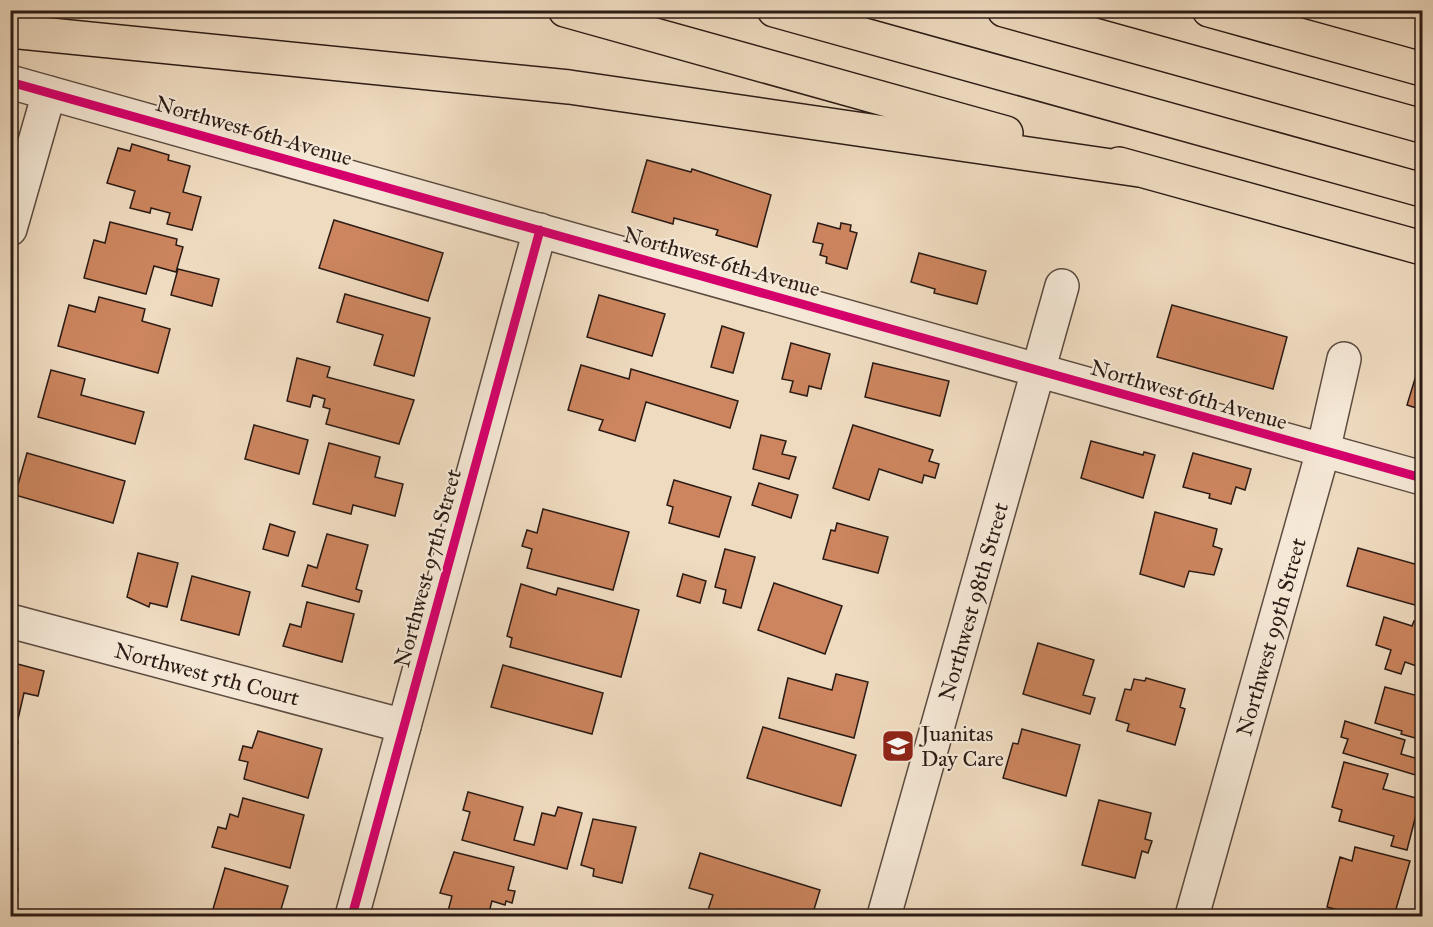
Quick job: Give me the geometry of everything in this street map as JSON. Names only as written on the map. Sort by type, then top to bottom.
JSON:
[{"type":"highway","points":[[565,10],[1422,248]]},
{"type":"highway","points":[[774,10],[1422,190]]},
{"type":"highway","points":[[1004,10],[1422,126]]},
{"type":"highway","points":[[1209,10],[1422,69]]},
{"type":"highway","points":[[10,31],[569,87],[1139,170]]},
{"type":"street","name":"Northwest 6th Avenue","points":[[10,82],[1422,478]]},
{"type":"street","points":[[10,229],[49,93]]},
{"type":"street","name":"Northwest 97th Street","points":[[352,916],[540,230]]},
{"type":"street","name":"Northwest 98th Street","points":[[884,916],[1062,286]]},
{"type":"street","name":"Northwest 99th Street","points":[[1192,916],[1323,451],[1344,358]]},
{"type":"street","name":"Northwest 5th Court","points":[[10,621],[404,726]]},
{"type":"building","points":[[132,144],[169,155],[168,160],[190,166],[183,192],[201,197],[192,230],[167,224],[170,213],[151,208],[150,213],[130,208],[135,191],[107,183],[118,148],[130,151]]},
{"type":"building","points":[[647,160],[691,172],[692,169],[771,195],[757,247],[716,235],[718,230],[674,218],[673,224],[632,212]]},
{"type":"building","points":[[334,220],[443,253],[428,301],[319,268]]},
{"type":"building","points":[[110,222],[177,239],[176,245],[183,247],[176,272],[154,266],[146,294],[84,278],[94,240],[105,243]]},
{"type":"building","points":[[818,223],[840,229],[841,223],[851,225],[850,231],[857,233],[847,269],[826,263],[827,257],[820,255],[823,244],[813,242]]},
{"type":"building","points":[[919,253],[986,271],[977,304],[934,293],[935,289],[911,282]]},
{"type":"building","points":[[178,269],[219,279],[212,306],[171,295]]},
{"type":"building","points":[[345,294],[430,318],[414,376],[374,365],[383,335],[337,322]]},
{"type":"building","points":[[599,295],[665,314],[652,356],[587,337]]},
{"type":"building","points":[[99,297],[145,309],[142,321],[170,329],[158,373],[58,346],[69,305],[95,312]]},
{"type":"building","points":[[1172,305],[1287,337],[1273,389],[1157,357]]},
{"type":"building","points":[[722,326],[744,333],[733,373],[711,367]]},
{"type":"building","points":[[791,343],[830,354],[821,389],[809,386],[807,396],[790,392],[793,381],[782,379]]},
{"type":"building","points":[[297,358],[330,367],[327,377],[414,400],[399,444],[326,424],[330,409],[323,407],[325,399],[313,395],[310,407],[287,401]]},
{"type":"building","points":[[1422,359],[1422,410],[1407,405]]},
{"type":"building","points":[[873,363],[949,381],[940,416],[865,397]]},
{"type":"building","points":[[581,365],[629,379],[631,369],[738,401],[730,428],[646,402],[635,441],[599,430],[603,420],[568,410]]},
{"type":"building","points":[[51,370],[85,379],[81,395],[144,412],[135,444],[38,417]]},
{"type":"building","points":[[254,425],[308,440],[299,474],[245,459]]},
{"type":"building","points":[[853,425],[933,450],[929,461],[939,464],[935,478],[924,475],[922,483],[879,469],[869,500],[833,488]]},
{"type":"building","points":[[761,435],[786,441],[782,454],[796,457],[789,479],[753,469]]},
{"type":"building","points":[[1091,441],[1143,455],[1144,452],[1155,455],[1143,498],[1081,478]]},
{"type":"building","points":[[329,443],[380,457],[375,477],[403,484],[395,516],[353,505],[351,514],[313,504]]},
{"type":"building","points":[[27,453],[125,481],[113,523],[15,495]]},
{"type":"building","points":[[1193,453],[1251,469],[1245,490],[1236,487],[1231,504],[1209,498],[1210,494],[1183,487]]},
{"type":"building","points":[[674,480],[731,497],[719,537],[669,523],[673,507],[667,505]]},
{"type":"building","points":[[759,483],[798,495],[791,518],[752,505]]},
{"type":"building","points":[[543,509],[629,532],[613,590],[527,568],[532,549],[522,546],[527,530],[537,533]]},
{"type":"building","points":[[1155,512],[1217,529],[1213,546],[1222,549],[1214,575],[1189,571],[1184,587],[1140,574]]},
{"type":"building","points":[[837,523],[888,537],[878,573],[823,559],[831,530],[835,531]]},
{"type":"building","points":[[270,524],[295,532],[288,556],[263,549]]},
{"type":"building","points":[[327,534],[368,545],[356,589],[362,591],[359,602],[302,586],[308,565],[317,568]]},
{"type":"building","points":[[1358,548],[1422,566],[1422,607],[1347,586]]},
{"type":"building","points":[[725,549],[755,557],[741,608],[723,603],[726,590],[715,587]]},
{"type":"building","points":[[138,553],[178,563],[167,607],[150,603],[149,607],[127,597]]},
{"type":"building","points":[[683,574],[706,581],[700,603],[677,596]]},
{"type":"building","points":[[192,576],[250,592],[239,635],[181,620]]},
{"type":"building","points":[[774,583],[842,606],[825,654],[758,630]]},
{"type":"building","points":[[521,584],[556,595],[558,588],[639,610],[621,677],[510,647],[512,638],[507,636]]},
{"type":"building","points":[[307,602],[354,614],[342,662],[283,646],[290,624],[301,627]]},
{"type":"building","points":[[1384,617],[1412,626],[1414,621],[1422,624],[1422,668],[1405,662],[1401,674],[1385,669],[1391,650],[1376,645]]},
{"type":"building","points":[[1038,643],[1094,660],[1083,695],[1095,698],[1090,714],[1023,694]]},
{"type":"building","points":[[10,662],[44,671],[38,696],[24,693],[18,719],[10,717]]},
{"type":"building","points":[[503,665],[603,693],[592,734],[491,707]]},
{"type":"building","points":[[836,674],[868,682],[854,738],[779,718],[788,678],[832,690]]},
{"type":"building","points":[[1146,678],[1185,689],[1180,707],[1185,709],[1175,745],[1127,731],[1129,724],[1116,720],[1125,689],[1131,690],[1134,679],[1145,681]]},
{"type":"building","points":[[1385,687],[1422,697],[1422,740],[1375,723]]},
{"type":"building","points":[[1345,721],[1405,740],[1401,754],[1422,760],[1422,777],[1343,753],[1348,739],[1341,737]]},
{"type":"building","points":[[763,727],[856,755],[841,806],[747,778]]},
{"type":"building","points":[[1022,729],[1080,745],[1066,796],[1003,778],[1013,743],[1018,744]]},
{"type":"building","points":[[258,731],[322,749],[308,798],[244,779],[248,762],[239,760],[243,746],[252,748]]},
{"type":"building","points":[[10,740],[18,742],[10,770]]},
{"type":"building","points":[[1344,762],[1388,774],[1383,789],[1420,799],[1407,850],[1391,846],[1394,836],[1339,821],[1342,810],[1332,807]]},
{"type":"building","points":[[468,792],[523,807],[514,840],[534,845],[542,813],[555,816],[558,807],[582,813],[567,869],[462,840],[470,812],[463,810]]},
{"type":"building","points":[[243,798],[304,815],[290,868],[212,847],[218,827],[226,829],[230,814],[238,817]]},
{"type":"building","points":[[1099,800],[1151,813],[1145,839],[1152,841],[1148,853],[1142,851],[1135,878],[1082,865]]},
{"type":"building","points":[[593,819],[636,827],[622,883],[593,876],[594,869],[581,865]]},
{"type":"building","points":[[10,846],[18,848],[13,868],[10,867]]},
{"type":"building","points":[[1355,847],[1410,861],[1394,916],[1360,916],[1327,907],[1340,857],[1352,861]]},
{"type":"building","points":[[454,852],[514,867],[508,890],[515,891],[512,903],[506,901],[505,905],[492,901],[488,916],[447,915],[452,896],[440,893]]},
{"type":"building","points":[[700,853],[820,890],[812,916],[731,916],[708,910],[713,895],[689,888]]},
{"type":"building","points":[[225,868],[288,886],[279,916],[211,916]]},
{"type":"building","points":[[10,887],[18,889],[11,916],[10,916]]},
{"type":"building","points":[[1282,910],[1309,916],[1280,916]]},
{"type":"cycle path","points":[[10,82],[1422,478]]},
{"type":"cycle path","points":[[352,916],[540,230]]},
{"type":"place","name":"Juanitas Day Care","points":[[898,746]]}]
